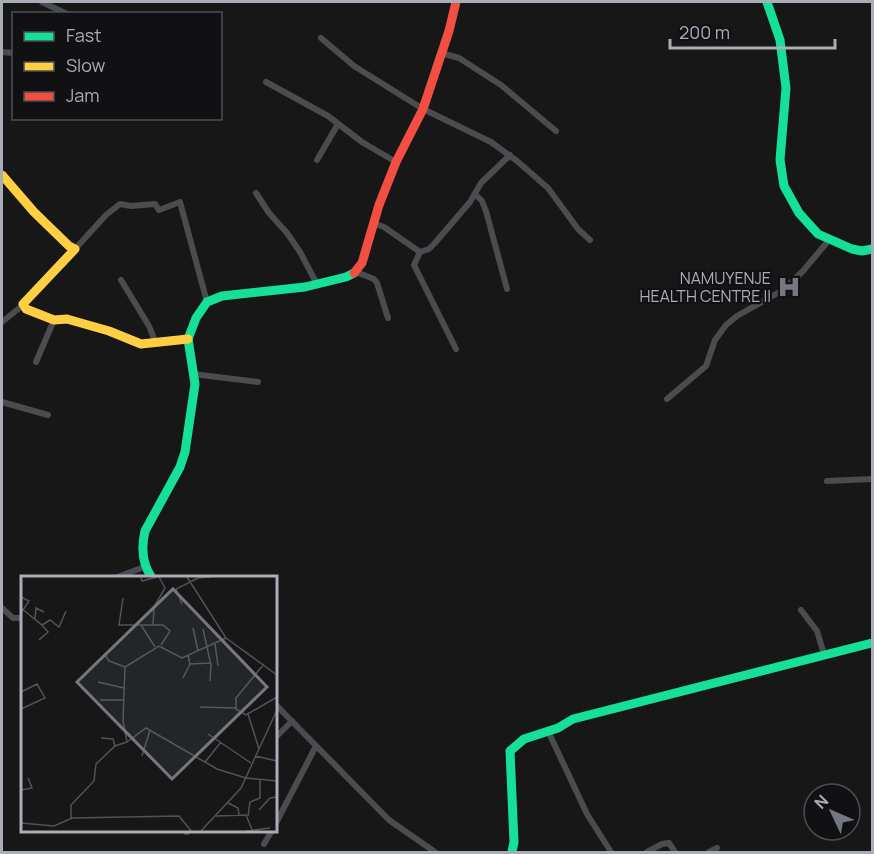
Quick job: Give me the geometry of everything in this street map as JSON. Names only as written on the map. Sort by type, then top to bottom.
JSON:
[{"type":"street","points":[[42,2],[63,12]]},
{"type":"street","points":[[151,576],[144,567],[142,542],[145,531],[180,467],[185,452],[194,394],[188,339],[196,318],[207,302],[222,296],[305,287],[346,278],[356,272],[362,263],[373,223],[396,162],[423,109],[456,2]]},
{"type":"street","points":[[767,2],[780,42],[782,57],[786,103],[779,161],[784,190],[808,225],[829,240],[864,252],[873,249]]},
{"type":"street","points":[[321,38],[354,66],[423,109],[491,142],[510,155],[548,188],[578,229],[590,240]]},
{"type":"street","points":[[441,53],[459,58],[501,86],[556,131]]},
{"type":"street","points":[[266,82],[318,110],[379,153],[396,162]]},
{"type":"street","points":[[317,160],[338,124]]},
{"type":"street","points":[[456,349],[414,265],[420,252],[429,249],[434,244],[475,194],[481,183],[510,155]]},
{"type":"street","points":[[2,175],[40,219],[75,249]]},
{"type":"street","points":[[256,193],[300,252],[317,284]]},
{"type":"street","points":[[475,194],[482,201],[486,211],[507,289]]},
{"type":"street","points":[[2,322],[23,305],[106,215],[120,204],[131,206],[154,204],[159,210],[180,202],[207,302]]},
{"type":"street","points":[[373,223],[384,227],[420,252]]},
{"type":"street","points":[[667,399],[706,366],[715,340],[726,326],[737,316],[783,290],[803,271],[829,240]]},
{"type":"street","points":[[356,272],[374,279],[377,283],[388,318]]},
{"type":"street","points":[[121,280],[149,326],[155,341]]},
{"type":"street","points":[[23,305],[29,311],[54,320],[67,319],[141,344],[188,339]]},
{"type":"street","points":[[36,362],[54,320]]},
{"type":"street","points":[[193,374],[258,382]]},
{"type":"street","points":[[2,402],[48,415]]},
{"type":"street","points":[[827,481],[873,479]]},
{"type":"street","points":[[120,576],[144,567]]},
{"type":"street","points":[[2,608],[13,618],[21,618]]},
{"type":"street","points":[[801,610],[817,631],[824,654]]},
{"type":"street","points":[[512,852],[514,842],[510,751],[520,741],[558,729],[573,719],[873,643]]},
{"type":"street","points":[[278,707],[389,820],[435,852]]},
{"type":"street","points":[[278,735],[292,721]]},
{"type":"street","points":[[548,731],[587,814],[611,852]]},
{"type":"street","points":[[278,819],[316,746]]},
{"type":"street","points":[[264,844],[270,833]]},
{"type":"street","points":[[647,852],[669,843],[675,852]]},
{"type":"street","points":[[709,852],[717,848]]},
{"type":"traffic: fast","points":[[767,2],[780,40],[786,88],[780,160],[784,186],[799,213],[818,234],[852,249],[862,251],[872,249]]},
{"type":"traffic: fast","points":[[151,576],[144,561],[145,531],[180,467],[185,452],[195,384],[188,339],[196,318],[207,302],[222,296],[305,287],[354,273]]},
{"type":"traffic: fast","points":[[512,852],[514,842],[510,751],[524,739],[558,728],[573,719],[872,643]]},
{"type":"traffic: slow","points":[[2,175],[34,212],[75,249],[23,304],[26,309],[54,320],[67,319],[109,331],[141,344],[188,339]]},
{"type":"traffic: jam","points":[[354,273],[362,263],[379,205],[396,162],[423,109],[449,31],[456,2]]},
{"type":"place","name":"NAMUYENJE HEALTH CENTRE II","points":[[789,287]]}]
